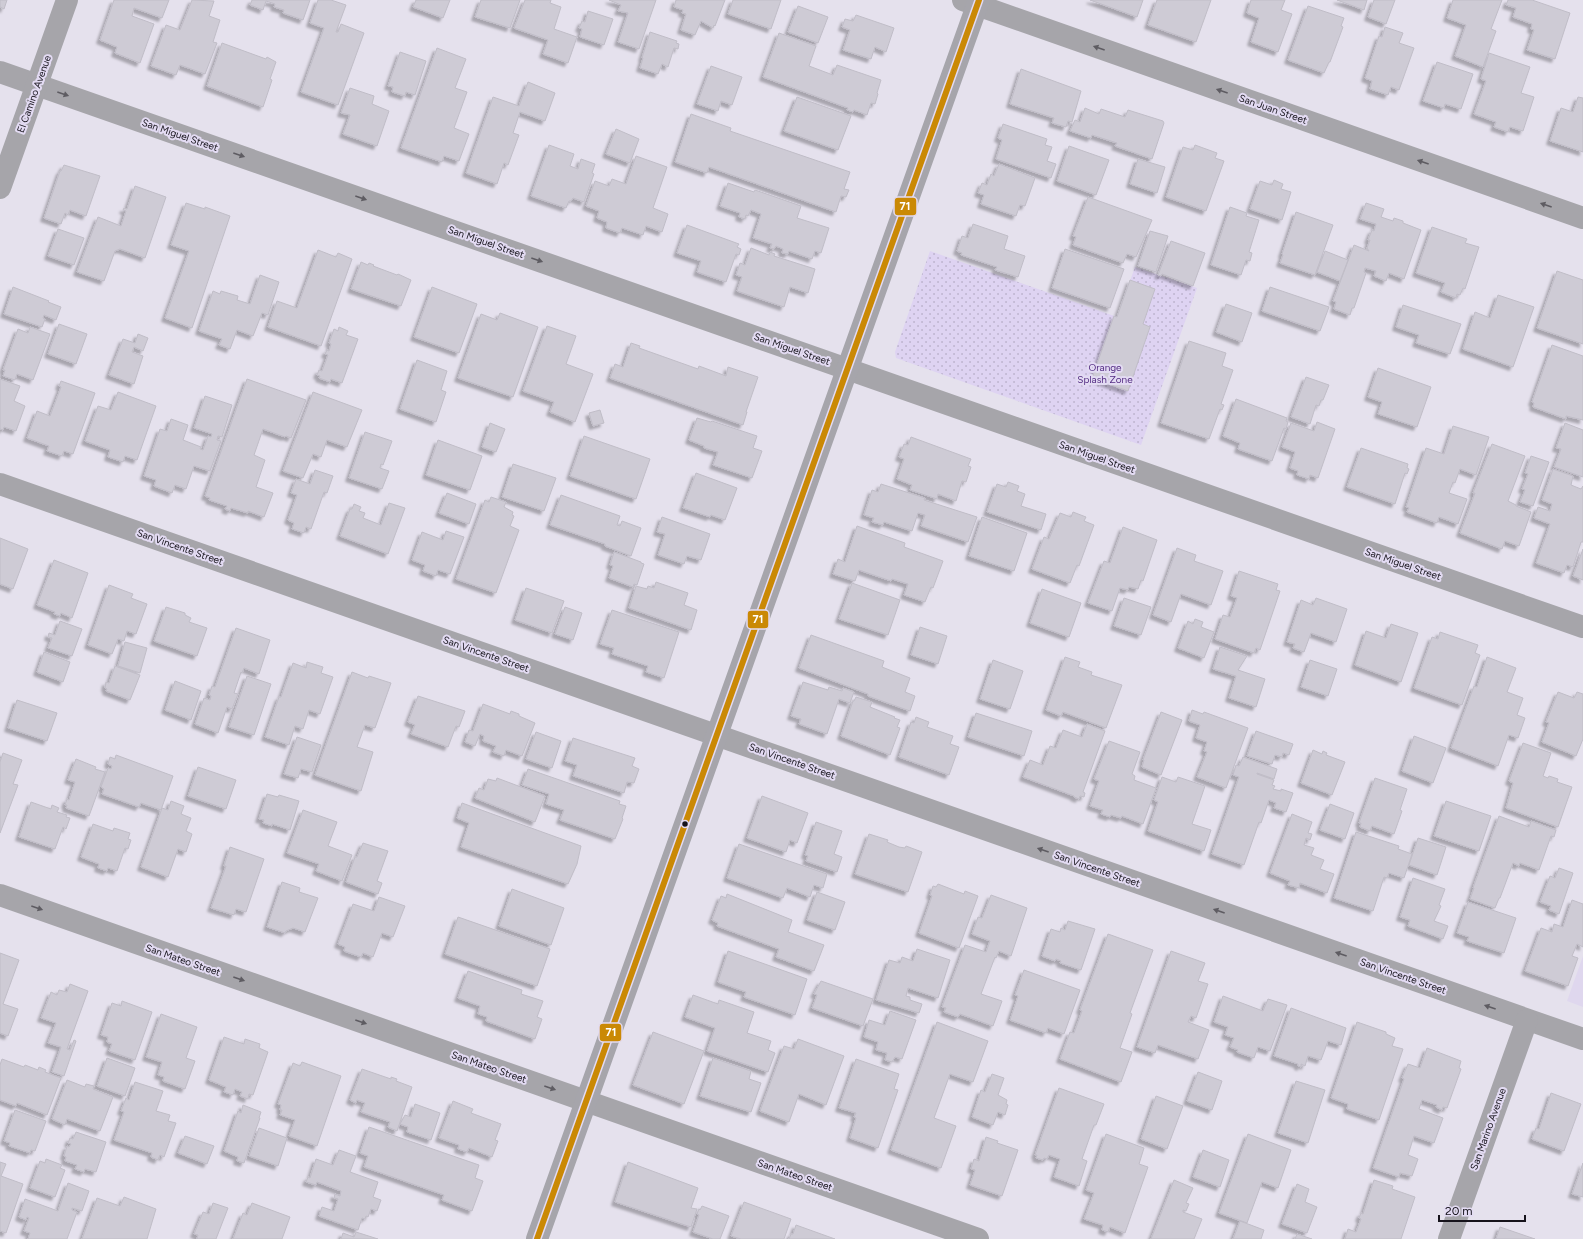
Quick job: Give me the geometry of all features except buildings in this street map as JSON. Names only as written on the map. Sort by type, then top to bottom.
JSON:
[{"type":"street","name":"El Camino Avenue","points":[[0,188],[67,0]]},
{"type":"street","name":"San Juan Street","points":[[973,2],[1583,218]]},
{"type":"street","points":[[536,1239],[847,369],[973,2]]},
{"type":"street","name":"San Miguel Street","points":[[0,72],[1583,627]]},
{"type":"street","name":"San Vincente Street","points":[[0,484],[1583,1039]]},
{"type":"street","name":"San Mateo Street","points":[[0,896],[978,1239]]},
{"type":"street","name":"San Marino Avenue","points":[[1449,1239],[1527,1020]]},
{"type":"shaded area","points":[[1583,956],[1583,1007],[1567,1001]]},
{"type":"green space","name":"Orange Splash Zone","points":[[930,251],[1117,317],[1135,267],[1197,288],[1141,445],[896,358],[895,352]]},
{"type":"transit line","name":"71","points":[[537,1239],[979,0]]}]
